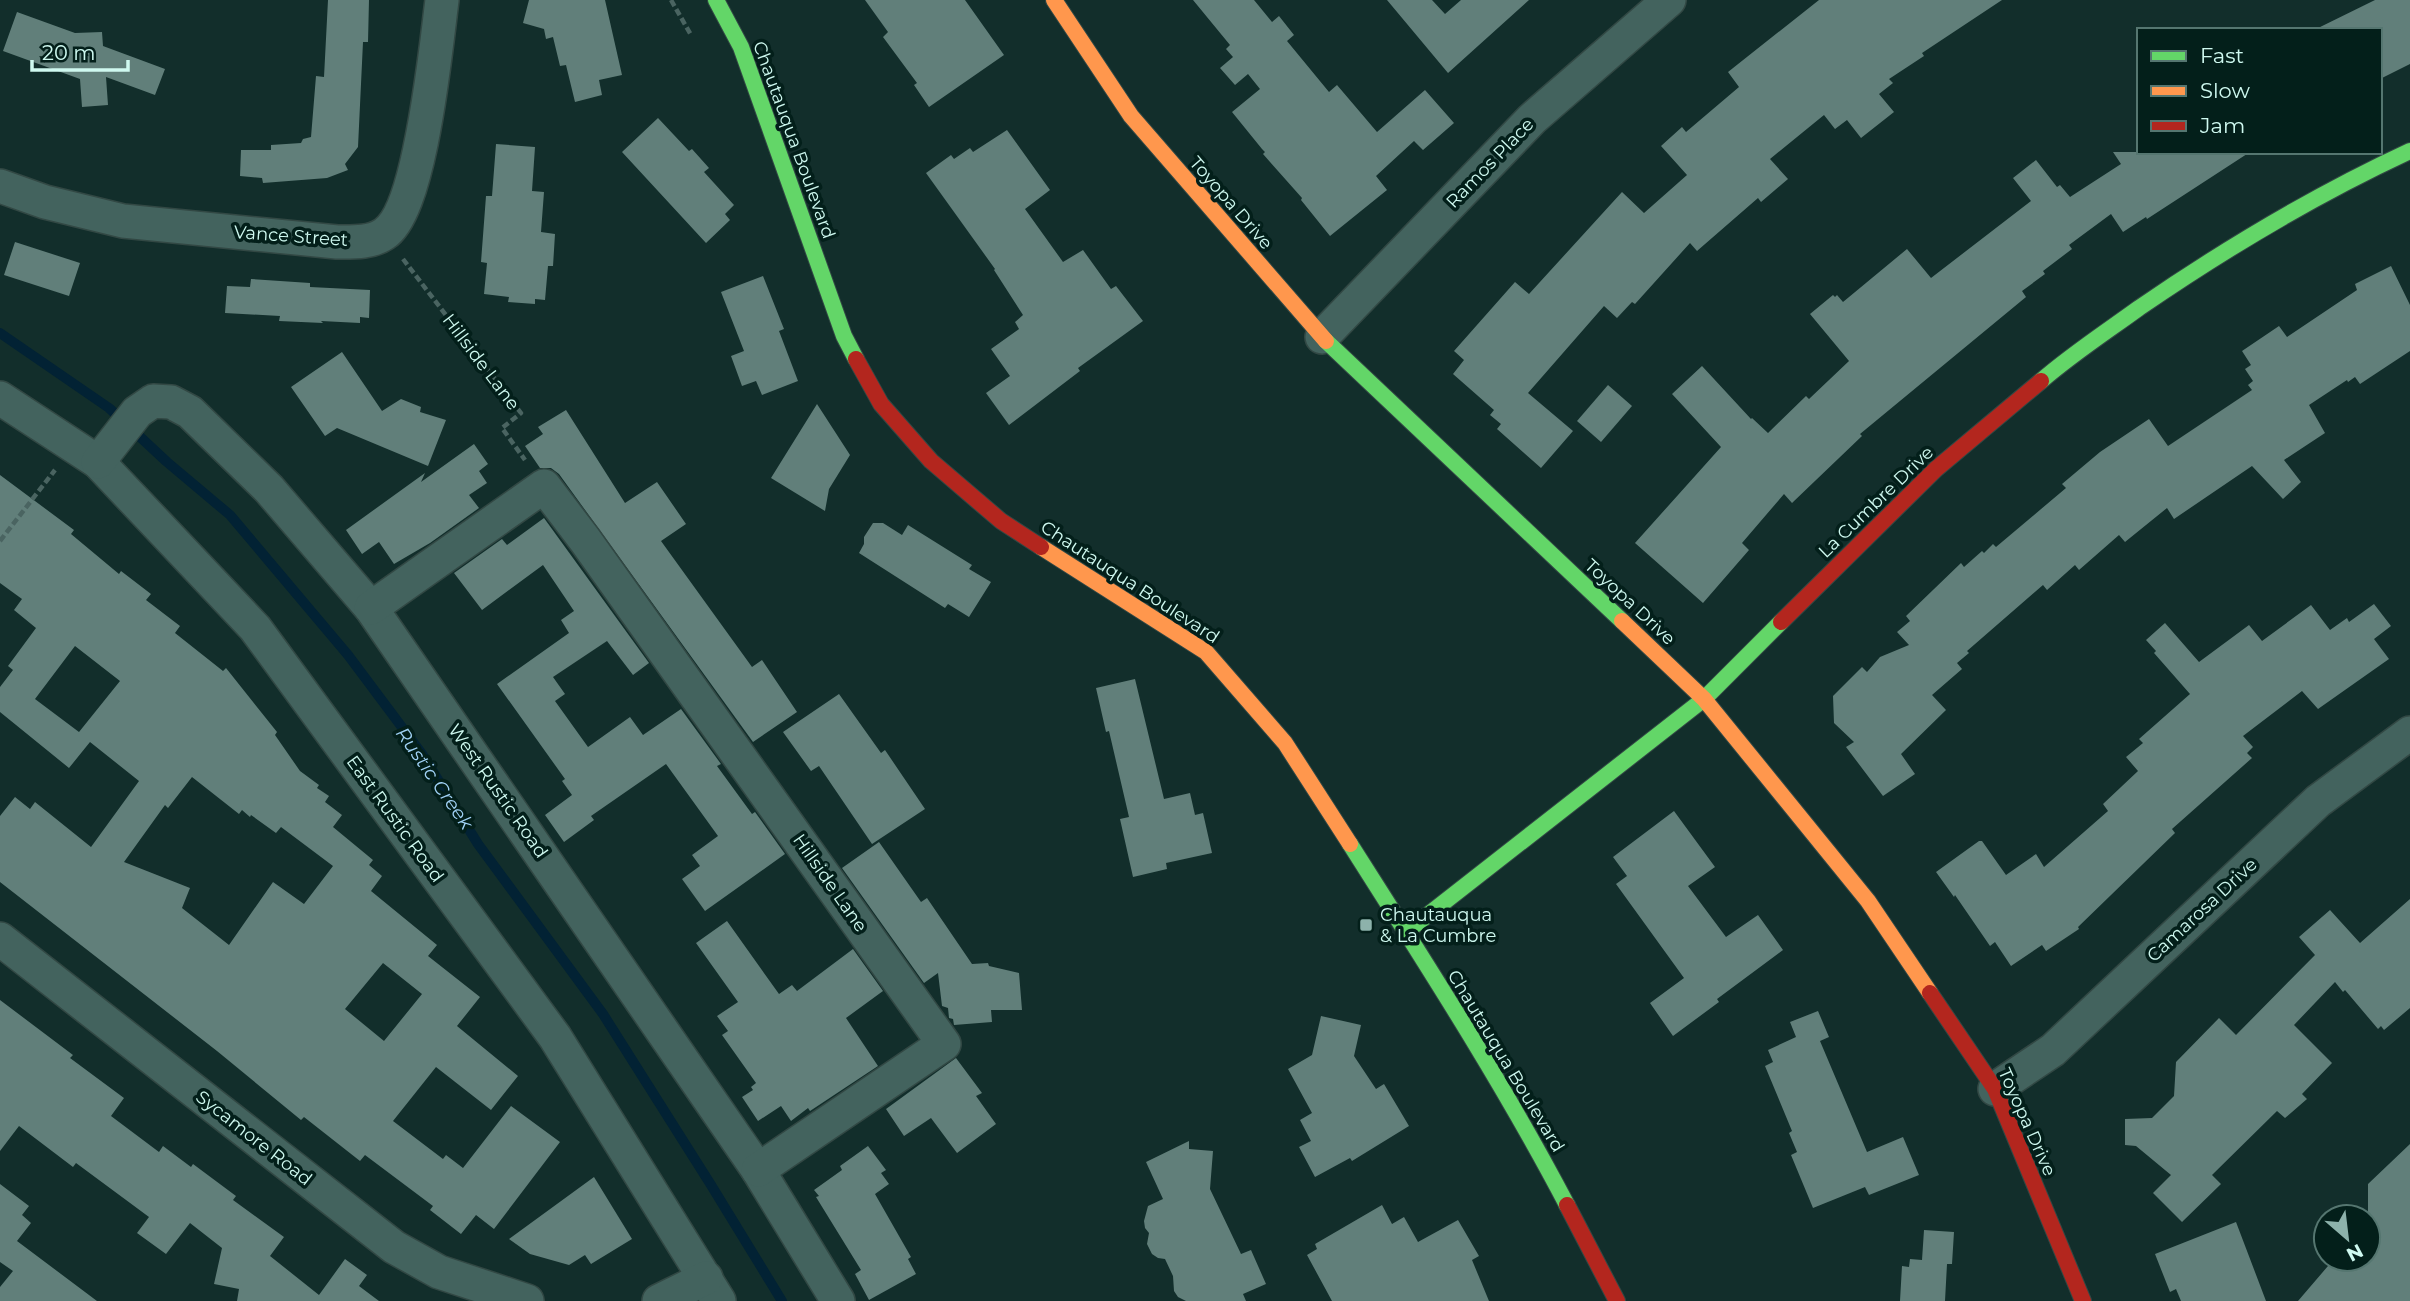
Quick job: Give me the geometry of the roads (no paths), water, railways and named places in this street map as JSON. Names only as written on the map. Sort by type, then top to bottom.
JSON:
[{"type":"street","name":"Vance Street","points":[[0,186],[45,202],[122,221],[337,242],[365,241],[384,234],[397,221],[411,191],[432,79],[442,0]]},
{"type":"street","name":"Chautauqua Boulevard","points":[[716,0],[741,47],[844,336],[881,404],[931,461],[1001,521],[1206,652],[1285,743],[1406,932],[1537,1148],[1617,1301]]},
{"type":"street","name":"Toyopa Drive","points":[[1054,0],[1130,116],[1322,337],[1704,699],[1868,901],[1995,1089],[2083,1301]]},
{"type":"street","name":"Ramos Place","points":[[1322,337],[1532,118],[1669,0]]},
{"type":"street","name":"La Cumbre Drive","points":[[1406,932],[1704,699],[1936,469],[2065,360],[2197,268],[2349,179],[2410,151]]},
{"type":"street","name":"East Rustic Road","points":[[0,398],[95,451],[256,628],[555,1037],[712,1289]]},
{"type":"street","name":"West Rustic Road","points":[[95,451],[137,412],[153,401],[171,402],[190,412],[269,489],[371,608],[758,1170],[838,1301]]},
{"type":"street","name":"Hillside Lane","points":[[371,608],[544,486],[944,1044],[758,1170]]},
{"type":"street","name":"Camarosa Drive","points":[[1995,1089],[2053,1050],[2318,801],[2410,733]]},
{"type":"street","name":"Sycamore Road","points":[[0,939],[394,1247],[439,1272],[527,1301]]},
{"type":"street","points":[[659,1301],[712,1289]]},
{"type":"waterway","name":"Rustic Creek","points":[[0,333],[109,408],[230,515],[348,655],[422,754],[478,844],[603,1014],[782,1301]]},
{"type":"place","name":"Chautauqua & La Cumbre","points":[[1366,925]]}]
